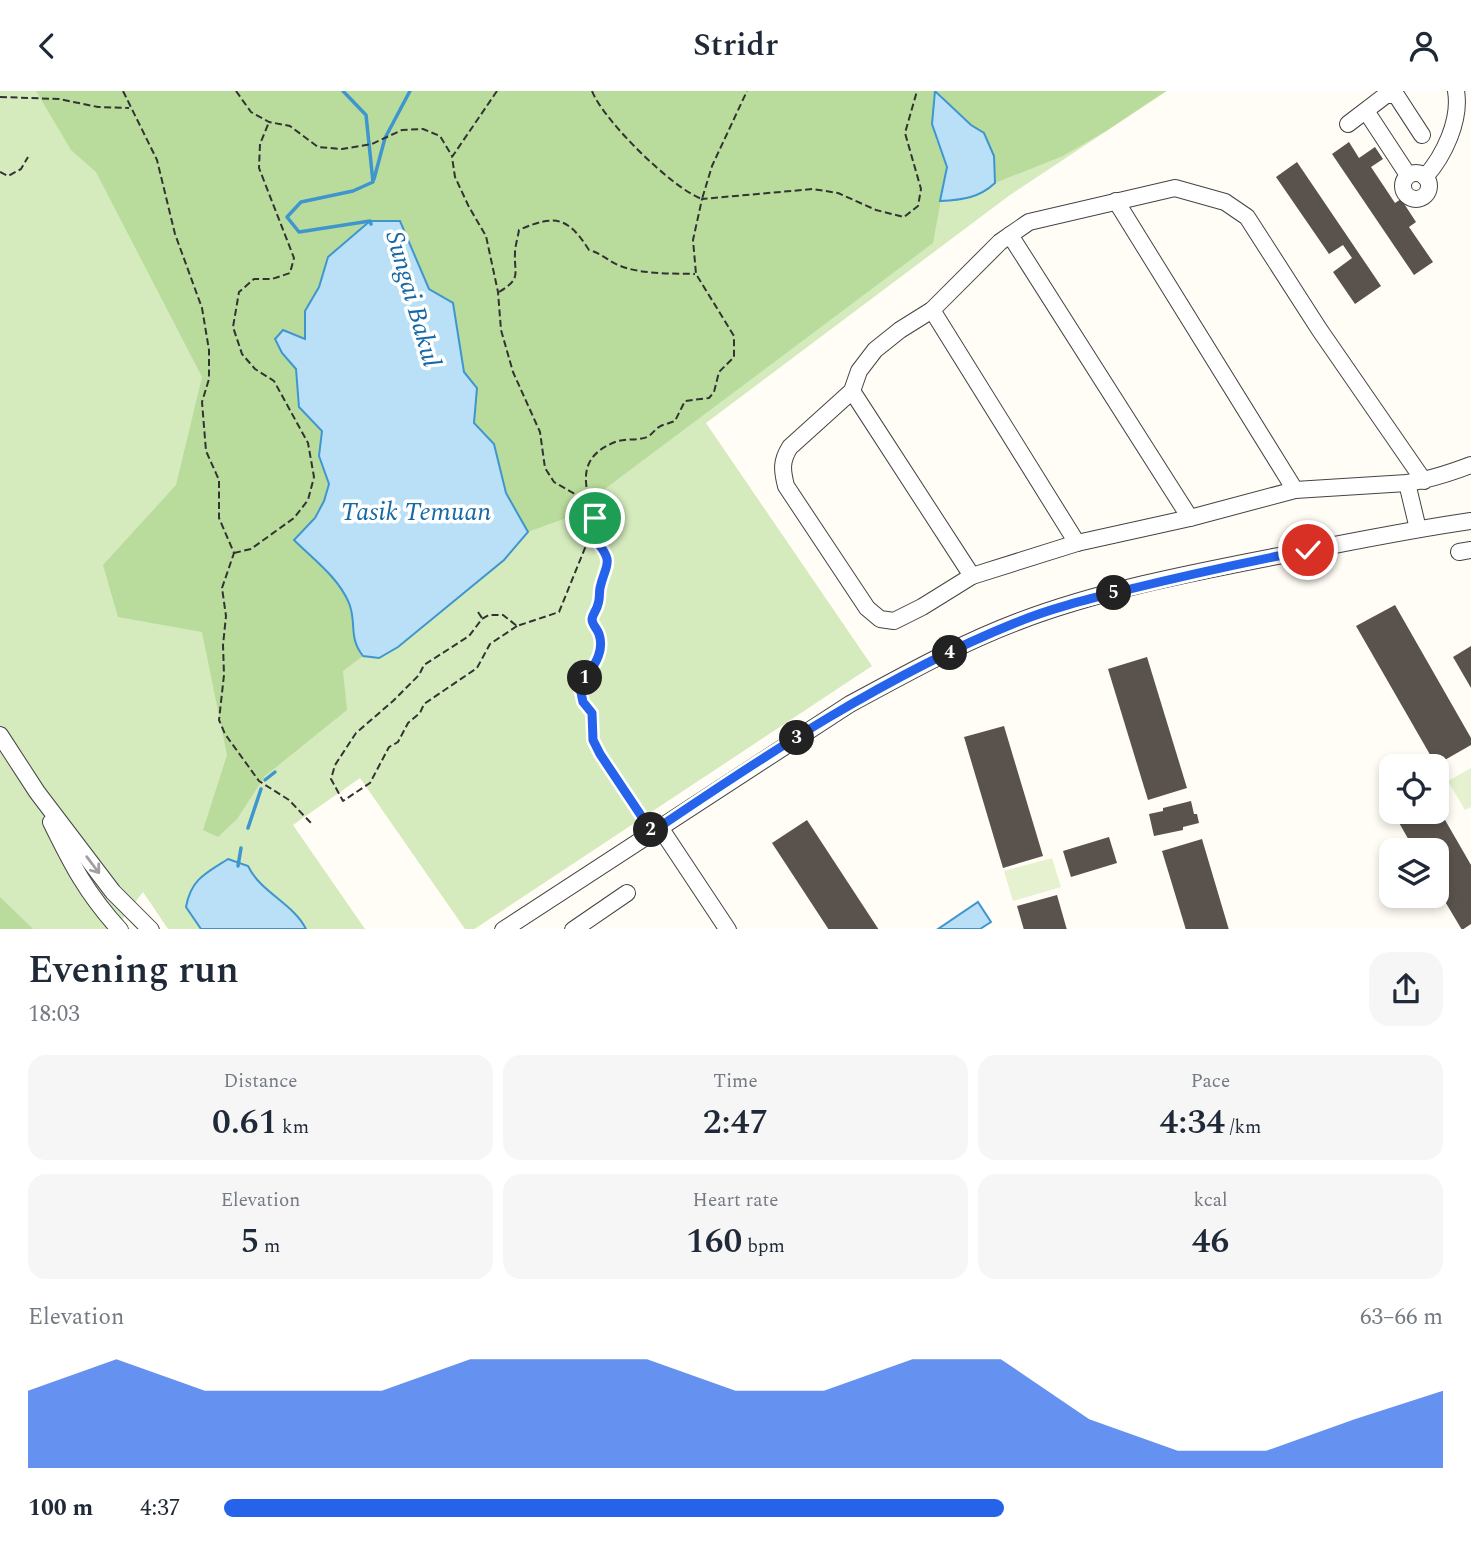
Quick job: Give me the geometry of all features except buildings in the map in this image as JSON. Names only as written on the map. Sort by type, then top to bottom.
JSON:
[{"type":"street","points":[[1425,177],[1438,163],[1449,136],[1456,115],[1456,91]]},
{"type":"street","points":[[1348,124],[1386,95],[1396,95],[1422,135]]},
{"type":"street","points":[[1367,111],[1408,176]]},
{"type":"street","points":[[1419,174],[1425,177],[1429,187],[1423,197],[1412,199],[1404,191],[1404,180],[1408,176],[1419,174]]},
{"type":"street","points":[[1424,481],[1319,329],[1247,217],[1225,202],[1175,188],[1029,222],[1000,242],[932,310],[875,350],[859,371],[852,391],[790,447],[783,459],[782,470],[786,486],[867,608],[880,619],[894,621],[972,576],[1077,543],[1190,518],[1294,490],[1424,481],[1471,465]]},
{"type":"street","points":[[1116,201],[1294,490]]},
{"type":"street","points":[[1010,235],[1190,518]]},
{"type":"street","points":[[932,310],[1077,543]]},
{"type":"street","points":[[852,391],[972,576]]},
{"type":"street","points":[[1406,483],[1418,529]]},
{"type":"street","points":[[503,929],[850,704],[928,663],[1014,623],[1061,606],[1213,568],[1471,521]]},
{"type":"street","points":[[0,735],[37,792],[113,892],[151,929]]},
{"type":"street","points":[[37,792],[77,876],[98,906],[120,929]]},
{"type":"street","points":[[656,829],[728,929]]},
{"type":"street","points":[[573,929],[627,894]]},
{"type":"path","points":[[123,91],[158,160],[175,234],[202,308],[209,350],[209,379],[202,402],[206,451],[219,479],[219,517],[234,553],[222,588],[226,616],[223,645],[225,675],[219,720],[225,734],[259,781],[289,800],[311,823]]},
{"type":"path","points":[[236,91],[251,112],[269,122],[290,126],[318,147],[342,149],[372,144],[402,130],[423,129],[440,137],[452,157],[455,177],[486,236],[498,292],[501,330],[513,372],[540,432],[545,468],[554,482],[588,502]]},
{"type":"path","points":[[452,157],[498,91]]},
{"type":"path","points":[[592,91],[617,127],[689,195],[702,199],[813,189],[838,193],[876,210],[904,217],[918,206],[921,188],[905,133],[917,91]]},
{"type":"path","points":[[517,626],[503,615],[495,614],[482,619],[469,636],[424,665],[419,675],[402,692],[356,733],[335,765],[331,779],[343,801],[370,783],[389,747],[398,743],[408,723],[420,713],[424,704],[477,668],[490,644],[517,626],[559,612],[585,548],[595,539],[598,529],[588,502],[587,463],[595,454],[615,442],[646,438],[659,427],[675,421],[685,401],[709,398],[714,393],[719,372],[734,357],[734,336],[696,274],[693,240],[712,166],[747,91]]},
{"type":"path","points":[[0,97],[46,97],[97,107],[131,108]]},
{"type":"path","points":[[234,553],[251,549],[294,517],[308,500],[314,477],[308,443],[274,381],[255,369],[242,354],[233,327],[239,292],[254,279],[272,279],[290,273],[294,258],[259,168],[260,144],[269,122]]},
{"type":"path","points":[[0,173],[8,176],[21,169],[28,157]]},
{"type":"path","points":[[498,292],[511,285],[517,274],[515,254],[519,230],[536,223],[556,220],[576,230],[589,250],[603,254],[617,265],[653,272],[696,274]]},
{"type":"path","points":[[595,539],[606,553],[608,567],[592,622],[599,635],[599,651],[594,669],[585,677],[580,688],[583,702],[592,713],[593,740],[600,754],[656,829]]},
{"type":"path","points":[[478,612],[482,619]]},
{"type":"green space","points":[[0,91],[1167,91],[1010,195],[706,423],[872,666],[475,929],[465,929],[360,778],[293,825],[365,929],[306,929],[293,912],[261,884],[248,866],[186,907],[201,929],[168,929],[143,892],[120,922],[109,929],[0,929]]},
{"type":"green space","points":[[36,91],[935,91],[933,100],[936,140],[945,155],[947,167],[933,243],[566,518],[528,532],[506,493],[494,444],[474,424],[477,388],[464,372],[453,303],[429,289],[400,221],[328,256],[319,287],[305,311],[305,339],[282,353],[296,369],[299,407],[322,431],[319,456],[329,484],[315,518],[294,540],[339,585],[349,603],[354,636],[363,656],[343,671],[347,710],[265,776],[237,819],[218,837],[203,830],[227,755],[202,632],[118,617],[103,565],[176,485],[202,377],[96,172],[71,150]]},
{"type":"green space","points":[[937,91],[1166,91],[1063,156],[995,183],[994,156],[984,133],[971,125]]},
{"type":"green space","points":[[1471,768],[1471,807],[1465,810],[1449,780]]},
{"type":"green space","points":[[1052,858],[1061,887],[1013,901],[1004,871]]},
{"type":"green space","points":[[0,897],[33,929],[0,929]]},
{"type":"water","points":[[935,91],[971,125],[984,133],[994,156],[995,183],[976,195],[940,201],[947,167],[932,124]]},
{"type":"water","name":"Tasik Temuan","points":[[370,221],[400,221],[429,289],[453,303],[464,372],[477,388],[474,423],[494,444],[506,493],[528,532],[504,560],[398,647],[379,658],[363,656],[356,643],[351,610],[344,594],[324,569],[294,540],[315,518],[329,484],[319,456],[322,431],[299,407],[296,369],[282,353],[275,339],[283,330],[305,339],[305,311],[319,287],[328,257]]},
{"type":"water","points":[[228,859],[248,866],[261,884],[293,912],[306,929],[201,929],[186,907],[188,897],[201,878]]},
{"type":"water","points":[[978,902],[991,922],[980,929],[938,929]]},
{"type":"waterway","name":"Sungai Bakul","points":[[343,91],[366,115],[373,182],[353,191],[301,202],[287,217],[299,232],[370,221],[371,224]]},
{"type":"waterway","points":[[374,179],[385,138],[410,91]]},
{"type":"waterway","name":"Sungai Bakul","points":[[265,780],[275,772]]},
{"type":"waterway","name":"Sungai Bakul","points":[[248,828],[261,789]]},
{"type":"waterway","name":"Sungai Bakul","points":[[238,866],[241,848]]},
{"type":"route","points":[[595,518],[598,529],[595,539],[606,553],[608,567],[592,622],[599,635],[599,651],[594,669],[585,677],[580,688],[583,702],[592,713],[593,740],[652,832],[850,704],[1014,623],[1061,606],[1213,568],[1308,550]]}]
